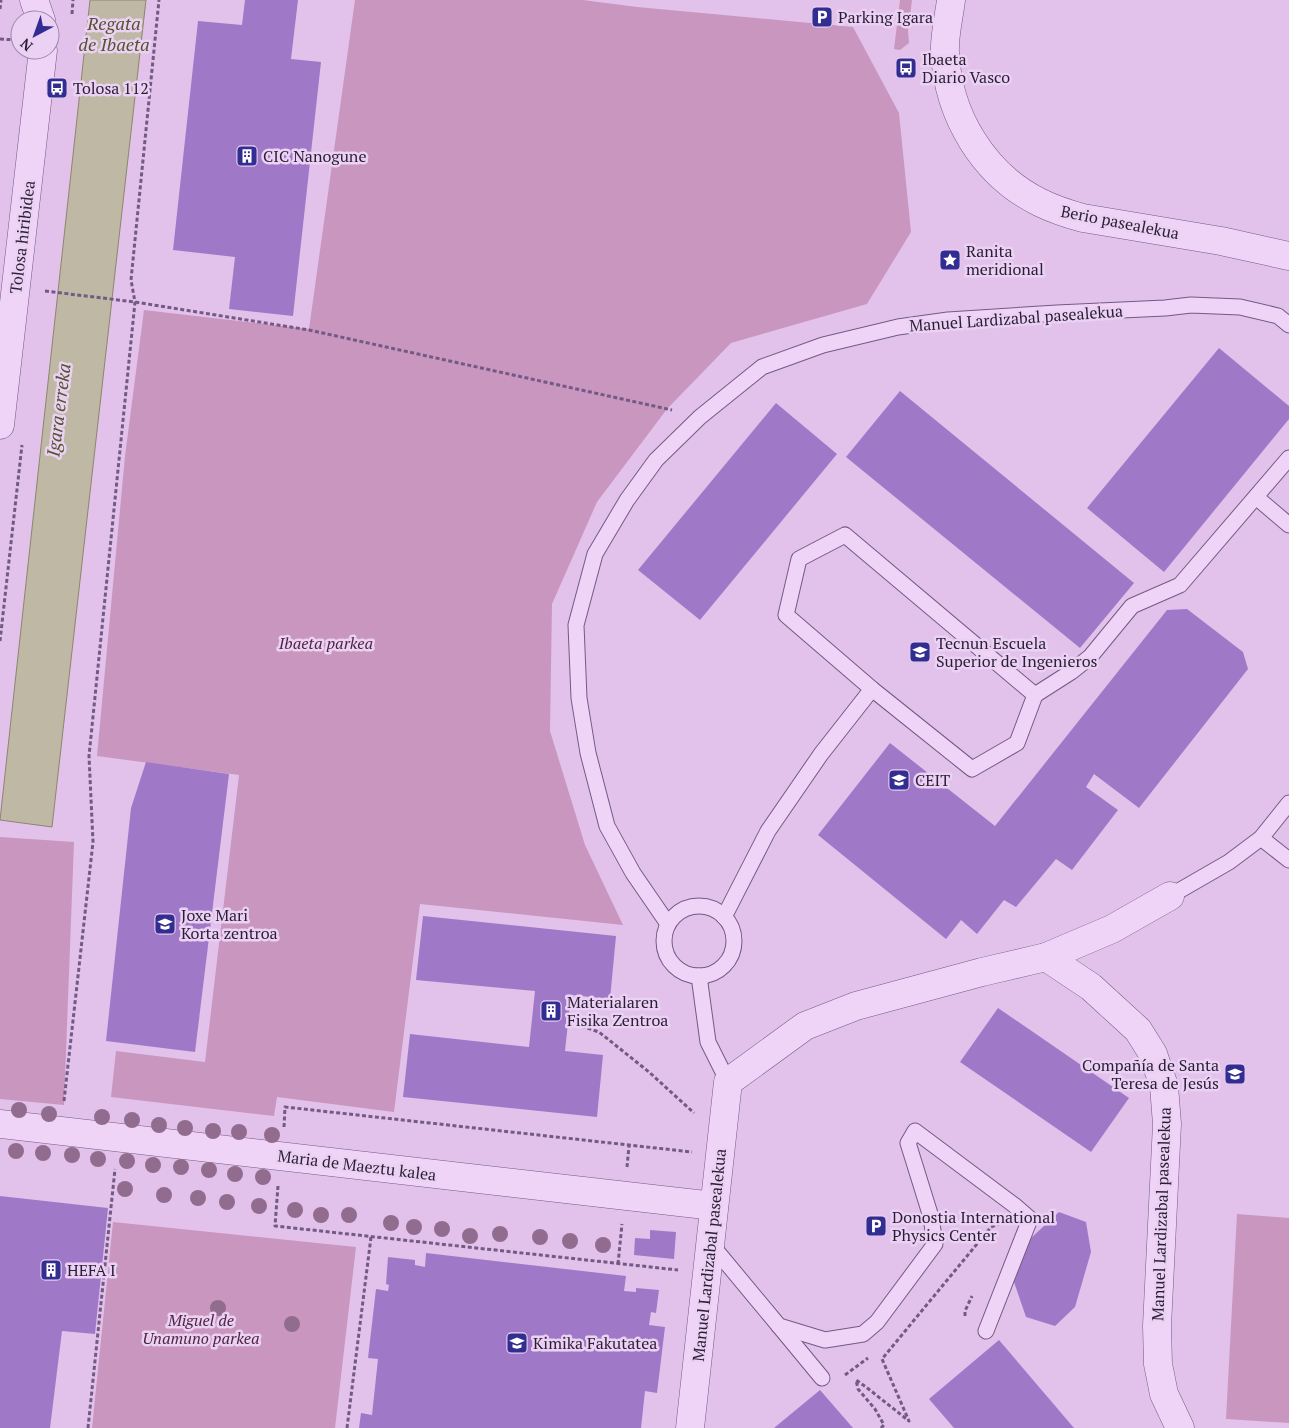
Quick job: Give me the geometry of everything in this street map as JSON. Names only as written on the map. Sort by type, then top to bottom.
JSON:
[{"type":"street","name":"Berio pasealekua","points":[[951,0],[945,51],[952,97],[960,119],[971,140],[985,159],[1019,190],[1039,202],[1083,218],[1221,241],[1289,256]]},
{"type":"street","name":"Tolosa hiribidea","points":[[0,425],[42,60]]},
{"type":"street","points":[[728,1082],[805,1026],[856,1006],[1046,957],[1112,929],[1170,896]]},
{"type":"street","name":"Manuel Lardizabal pasealekua","points":[[1046,957],[1091,987],[1138,1030],[1153,1054],[1164,1086],[1167,1124],[1157,1326],[1158,1364],[1164,1394],[1180,1428]]},
{"type":"street","name":"Manuel Lardizabal pasealekua","points":[[690,1428],[728,1082]]},
{"type":"street","name":"Maria de Maeztu kalea","points":[[0,1124],[714,1206]]},
{"type":"lane","name":"Manuel Lardizabal pasealekua","points":[[668,924],[633,873],[607,826],[588,753],[579,698],[576,626],[595,554],[627,500],[656,460],[694,423],[762,367],[823,345],[898,327],[948,320],[1191,305],[1240,307],[1278,316],[1289,325]]},
{"type":"lane","points":[[1035,695],[845,536],[799,559],[786,615],[872,689],[972,769],[1017,743],[1035,695],[1071,672],[1090,657],[1132,606],[1180,585],[1289,458]]},
{"type":"lane","points":[[1256,497],[1289,525]]},
{"type":"lane","points":[[724,917],[768,831],[822,754],[872,689]]},
{"type":"lane","points":[[1170,896],[1229,862],[1261,838],[1289,803]]},
{"type":"lane","points":[[1261,838],[1289,860]]},
{"type":"lane","points":[[694,906],[703,906],[714,910],[724,917],[733,933],[734,945],[730,959],[722,968],[712,974],[688,975],[669,960],[665,949],[664,936],[672,918],[682,910],[694,906]]},
{"type":"lane","points":[[700,976],[708,1042],[728,1082]]},
{"type":"lane","points":[[779,1326],[825,1340],[862,1334],[877,1322],[936,1244],[931,1217],[908,1143],[915,1130],[1030,1219],[986,1331]]},
{"type":"lane","points":[[710,1243],[822,1378]]},
{"type":"path","points":[[0,8],[1,0]]},
{"type":"path","points":[[64,1104],[93,842],[89,756],[135,302],[131,280],[159,0]]},
{"type":"path","points":[[52,292],[135,302],[309,330],[667,409]]},
{"type":"path","points":[[627,1173],[630,1146]]},
{"type":"path","points":[[88,1428],[115,1169]]},
{"type":"path","points":[[618,1264],[622,1222]]},
{"type":"path","points":[[881,1428],[884,1425],[875,1409],[858,1389],[856,1380],[909,1421],[882,1359],[991,1227],[999,1224],[1004,1229]]},
{"type":"path","points":[[347,1428],[371,1237]]},
{"type":"path","points":[[965,1319],[965,1311],[973,1294]]},
{"type":"path","points":[[889,1343],[904,1333]]},
{"type":"path","points":[[844,1375],[874,1354]]},
{"type":"green space","name":"Ibaeta parkea","points":[[355,0],[583,0],[637,7],[853,27],[899,113],[911,232],[867,304],[731,343],[667,409],[597,502],[552,604],[550,731],[585,845],[623,925],[420,904],[394,1112],[277,1097],[274,1116],[111,1097],[116,1051],[205,1062],[239,775],[97,756],[125,456],[144,310],[309,329]]},
{"type":"green space","points":[[900,0],[912,0],[908,31],[909,43],[900,50],[894,49]]},
{"type":"green space","points":[[0,837],[74,842],[64,1105],[0,1099]]},
{"type":"green space","points":[[1237,1214],[1289,1218],[1289,1423],[1226,1419]]},
{"type":"green space","name":"Miguel de Unamuno parkea","points":[[113,1222],[356,1247],[335,1428],[92,1428]]},
{"type":"water","name":"Regata de Ibaeta","points":[[90,0],[146,0],[52,827],[0,820]]},
{"type":"building","name":"CIC Nanogune","points":[[245,0],[298,0],[291,59],[321,62],[293,316],[229,309],[235,257],[173,250],[198,21],[242,25]]},
{"type":"building","points":[[1219,348],[1289,406],[1289,419],[1164,572],[1087,508]]},
{"type":"building","points":[[900,391],[1134,583],[1080,648],[846,457]]},
{"type":"building","points":[[776,403],[837,454],[700,620],[638,570]]},
{"type":"building","name":"CEIT","points":[[1187,609],[1243,652],[1248,669],[1139,808],[1094,774],[1086,787],[1118,810],[1072,870],[1056,859],[1016,907],[1004,900],[977,934],[961,920],[946,939],[818,835],[890,743],[995,826],[1167,610]]},
{"type":"building","name":"Joxe Mari Korta zentroa","points":[[146,762],[229,774],[195,1052],[106,1041],[131,808]]},
{"type":"building","name":"Materialaren Fisika Zentroa","points":[[423,916],[616,936],[610,999],[571,995],[565,1051],[603,1055],[597,1117],[403,1097],[410,1034],[529,1047],[535,991],[416,980]]},
{"type":"building","points":[[998,1008],[1129,1098],[1091,1152],[960,1062]]},
{"type":"building","name":"HEFA I","points":[[0,1196],[108,1208],[95,1334],[62,1331],[50,1428],[0,1428]]},
{"type":"building","points":[[1059,1212],[1086,1222],[1091,1252],[1075,1307],[1055,1326],[1026,1317],[1014,1282],[1030,1239]]},
{"type":"building","points":[[650,1230],[676,1232],[674,1259],[634,1255],[635,1238],[650,1239]]},
{"type":"building","name":"Kimika Fakutatea","points":[[426,1253],[626,1276],[624,1291],[636,1292],[636,1288],[659,1290],[656,1313],[651,1312],[649,1325],[665,1327],[657,1393],[645,1391],[641,1428],[359,1428],[361,1413],[372,1415],[378,1359],[368,1358],[376,1289],[388,1291],[389,1285],[386,1284],[388,1257],[415,1260],[415,1265],[425,1267]]},
{"type":"building","points":[[999,1340],[1074,1428],[954,1428],[929,1399]]},
{"type":"building","points":[[820,1390],[853,1428],[774,1428]]},
{"type":"place","name":"Parking Igara","points":[[822,17]]},
{"type":"place","name":"Ibaeta Diario Vasco","points":[[906,68]]},
{"type":"place","name":"Tolosa 112","points":[[57,88]]},
{"type":"place","name":"CIC Nanogune","points":[[247,156]]},
{"type":"place","name":"Ranita meridional","points":[[950,260]]},
{"type":"place","name":"Tecnun Escuela Superior de Ingenieros","points":[[920,652]]},
{"type":"place","name":"CEIT","points":[[899,780]]},
{"type":"place","name":"Joxe Mari Korta zentroa","points":[[165,924]]},
{"type":"place","name":"Materialaren Fisika Zentroa","points":[[551,1011]]},
{"type":"place","name":"Compañía de Santa Teresa de Jesús","points":[[1235,1074]]},
{"type":"place","name":"Donostia International Physics Center","points":[[876,1226]]},
{"type":"place","name":"HEFA I","points":[[51,1270]]},
{"type":"place","name":"Kimika Fakutatea","points":[[517,1343]]},
{"type":"water label","name":"Igara erreka","points":[[58,410]]}]
